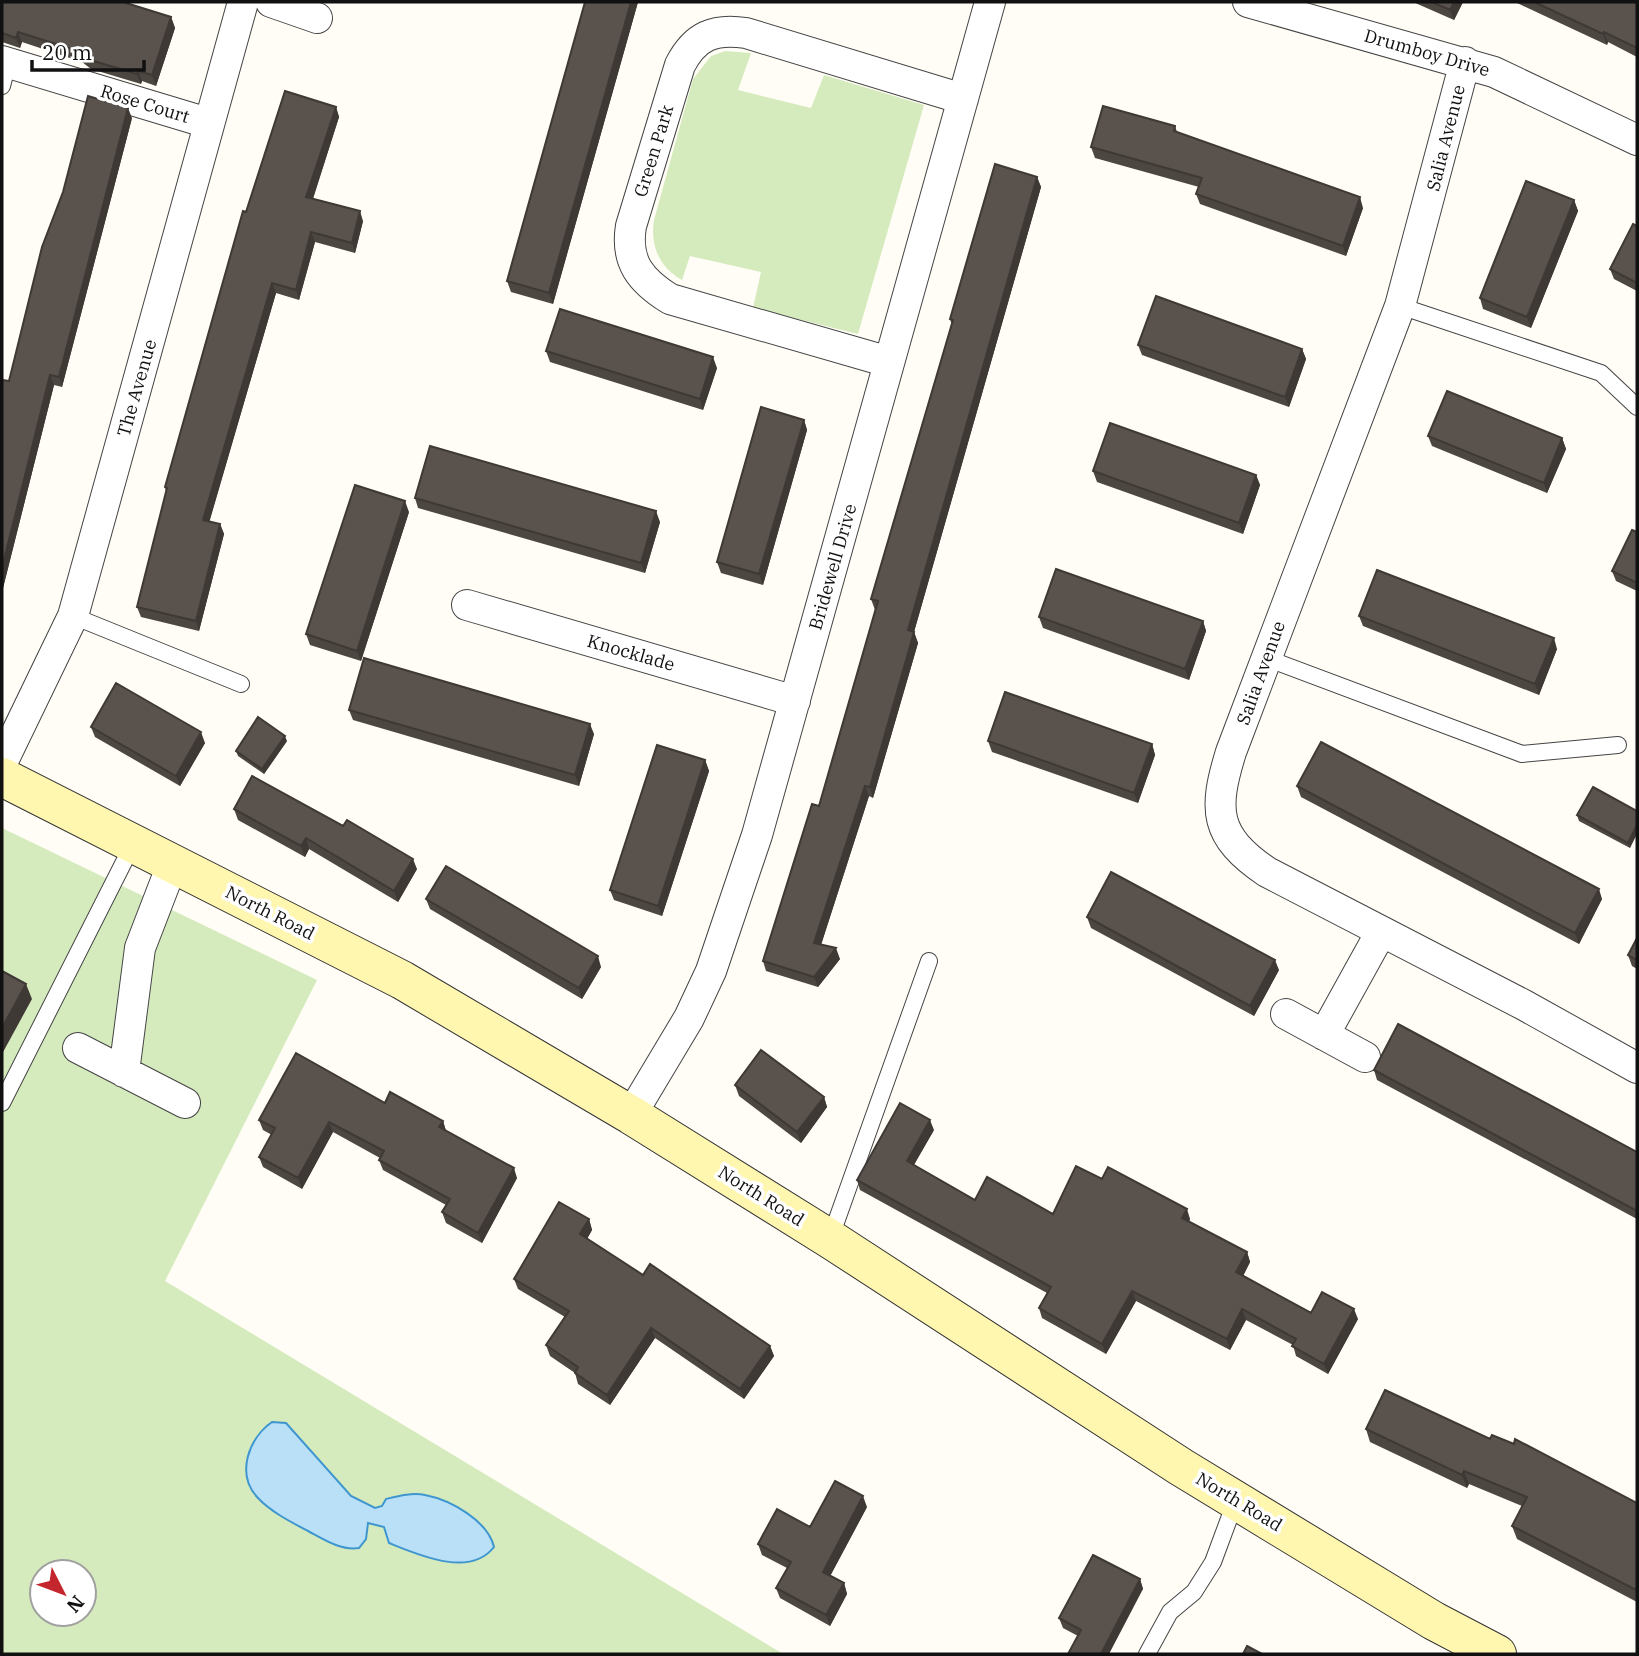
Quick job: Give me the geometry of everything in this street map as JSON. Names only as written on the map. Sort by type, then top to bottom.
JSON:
[{"type":"street","name":"The Avenue","points":[[2,763],[73,616],[243,2]]},
{"type":"street","points":[[271,2],[317,18]]},
{"type":"street","name":"Bridewell Drive","points":[[631,1115],[690,1018],[711,971],[754,848],[990,2]]},
{"type":"street","name":"Drumboy Drive","points":[[1248,2],[1494,72],[1637,140]]},
{"type":"street","name":"Green Park","points":[[889,362],[670,299],[647,283],[635,268],[629,250],[631,226],[680,65],[694,44],[713,32],[746,33],[963,99]]},
{"type":"street","name":"Salia Avenue","points":[[1465,62],[1400,306],[1266,657],[1220,788],[1218,806],[1225,833],[1242,853],[1267,872],[1524,1005],[1637,1068]]},
{"type":"street","name":"Rose Court","points":[[4,70],[208,123]]},
{"type":"street","name":"Knocklade","points":[[467,605],[795,701]]},
{"type":"street","name":"North Road","points":[[2,778],[402,980],[631,1115],[830,1239],[1236,1500],[1434,1621],[1497,1654]]},
{"type":"street","points":[[124,1072],[140,948],[172,864]]},
{"type":"street","points":[[1324,1035],[1381,932]]},
{"type":"street","points":[[1286,1014],[1365,1057]]},
{"type":"street","points":[[78,1048],[185,1104]]},
{"type":"lane","points":[[1400,306],[1601,373],[1637,407]]},
{"type":"lane","points":[[73,616],[241,684]]},
{"type":"lane","points":[[1266,657],[1522,754],[1618,745]]},
{"type":"lane","points":[[2,1103],[133,844]]},
{"type":"lane","points":[[830,1239],[929,961]]},
{"type":"lane","points":[[1147,1654],[1170,1612],[1194,1592],[1213,1562],[1236,1500]]},
{"type":"green space","points":[[725,51],[751,53],[738,90],[811,108],[824,75],[924,105],[858,334],[753,308],[761,272],[690,256],[682,280],[667,269],[658,255],[653,239],[654,220],[693,79],[711,56]]},
{"type":"green space","points":[[2,828],[317,980],[165,1281],[783,1654],[2,1654]]},
{"type":"water","points":[[272,1422],[286,1423],[351,1496],[375,1508],[382,1506],[386,1499],[405,1495],[420,1494],[435,1498],[457,1507],[476,1520],[494,1547],[484,1556],[458,1563],[429,1558],[389,1543],[384,1527],[368,1523],[366,1539],[359,1548],[346,1548],[332,1544],[288,1520],[258,1498],[247,1478],[246,1468],[251,1447]]},
{"type":"building","points":[[2,2],[123,2],[171,17],[152,75],[138,71],[137,74],[87,59],[78,51],[18,32],[16,38],[2,33]]},
{"type":"building","points":[[585,2],[631,2],[549,293],[507,281]]},
{"type":"building","points":[[1432,2],[1454,2],[1450,10]]},
{"type":"building","points":[[1534,2],[1637,2],[1637,48],[1604,32],[1603,34]]},
{"type":"building","points":[[285,91],[336,107],[306,197],[360,211],[352,243],[311,232],[296,290],[272,283],[203,520],[220,524],[196,621],[137,607],[167,488],[165,487],[243,211],[246,212]]},
{"type":"building","points":[[88,96],[128,108],[59,377],[50,375],[2,568],[2,380],[9,381],[42,247],[63,192]]},
{"type":"building","points":[[1103,106],[1175,126],[1174,131],[1360,197],[1343,246],[1196,194],[1202,178],[1091,147]]},
{"type":"building","points":[[995,164],[1037,177],[908,630],[914,632],[870,787],[865,786],[814,943],[836,948],[814,977],[763,961],[812,804],[819,806],[878,601],[871,599],[953,320],[950,319]]},
{"type":"building","points":[[1526,181],[1574,200],[1527,317],[1480,298]]},
{"type":"building","points":[[1633,224],[1637,226],[1637,283],[1610,269]]},
{"type":"building","points":[[1156,296],[1302,349],[1285,397],[1138,345]]},
{"type":"building","points":[[560,309],[713,357],[700,399],[546,351]]},
{"type":"building","points":[[1447,391],[1562,438],[1544,483],[1428,436]]},
{"type":"building","points":[[761,407],[804,420],[759,574],[717,562]]},
{"type":"building","points":[[1110,423],[1256,475],[1239,523],[1093,471]]},
{"type":"building","points":[[430,446],[656,511],[641,563],[415,498]]},
{"type":"building","points":[[355,485],[405,501],[357,651],[306,634]]},
{"type":"building","points":[[1632,530],[1637,532],[1637,583],[1612,571]]},
{"type":"building","points":[[1056,569],[1203,621],[1185,669],[1039,617]]},
{"type":"building","points":[[1377,570],[1554,638],[1535,684],[1359,616]]},
{"type":"building","points":[[364,658],[590,724],[575,775],[349,710]]},
{"type":"building","points":[[116,683],[201,732],[176,776],[91,727]]},
{"type":"building","points":[[1005,692],[1152,744],[1134,793],[988,741]]},
{"type":"building","points":[[258,717],[285,736],[262,769],[236,751]]},
{"type":"building","points":[[1321,742],[1599,889],[1575,933],[1297,786]]},
{"type":"building","points":[[657,745],[705,760],[658,906],[610,890]]},
{"type":"building","points":[[252,776],[343,826],[347,820],[413,859],[394,891],[306,838],[301,846],[234,809]]},
{"type":"building","points":[[1593,787],[1637,811],[1637,825],[1628,843],[1577,815]]},
{"type":"building","points":[[446,866],[598,956],[579,988],[426,899]]},
{"type":"building","points":[[1111,872],[1275,960],[1250,1006],[1087,917]]},
{"type":"building","points":[[1637,938],[1637,960],[1628,955]]},
{"type":"building","points":[[2,971],[26,984],[2,1028]]},
{"type":"building","points":[[1398,1024],[1637,1152],[1637,1211],[1374,1070]]},
{"type":"building","points":[[761,1050],[824,1097],[797,1132],[735,1085]]},
{"type":"building","points":[[296,1053],[385,1103],[390,1092],[443,1121],[439,1127],[514,1168],[478,1233],[442,1212],[450,1199],[379,1160],[384,1151],[329,1122],[298,1178],[259,1157],[275,1128],[259,1120]]},
{"type":"building","points":[[900,1103],[930,1120],[907,1161],[975,1200],[987,1177],[1053,1214],[1076,1166],[1102,1179],[1108,1167],[1187,1209],[1182,1218],[1247,1252],[1236,1272],[1311,1313],[1322,1292],[1354,1309],[1324,1364],[1292,1346],[1296,1339],[1242,1309],[1227,1339],[1132,1291],[1102,1344],[1039,1308],[1051,1287],[857,1180]]},
{"type":"building","points":[[559,1202],[589,1219],[580,1234],[643,1275],[650,1264],[770,1346],[740,1389],[651,1328],[607,1395],[575,1373],[578,1367],[546,1345],[569,1311],[514,1279]]},
{"type":"building","points":[[1385,1390],[1490,1439],[1492,1435],[1514,1444],[1515,1439],[1637,1503],[1636,1590],[1512,1526],[1527,1497],[1464,1471],[1462,1475],[1366,1429]]},
{"type":"building","points":[[835,1481],[863,1496],[823,1572],[844,1583],[826,1615],[776,1588],[791,1562],[758,1544],[777,1509],[810,1527]]},
{"type":"building","points":[[1093,1555],[1140,1579],[1101,1654],[1068,1654],[1081,1630],[1059,1618]]},
{"type":"building","points":[[1247,1646],[1262,1654],[1243,1654]]}]
